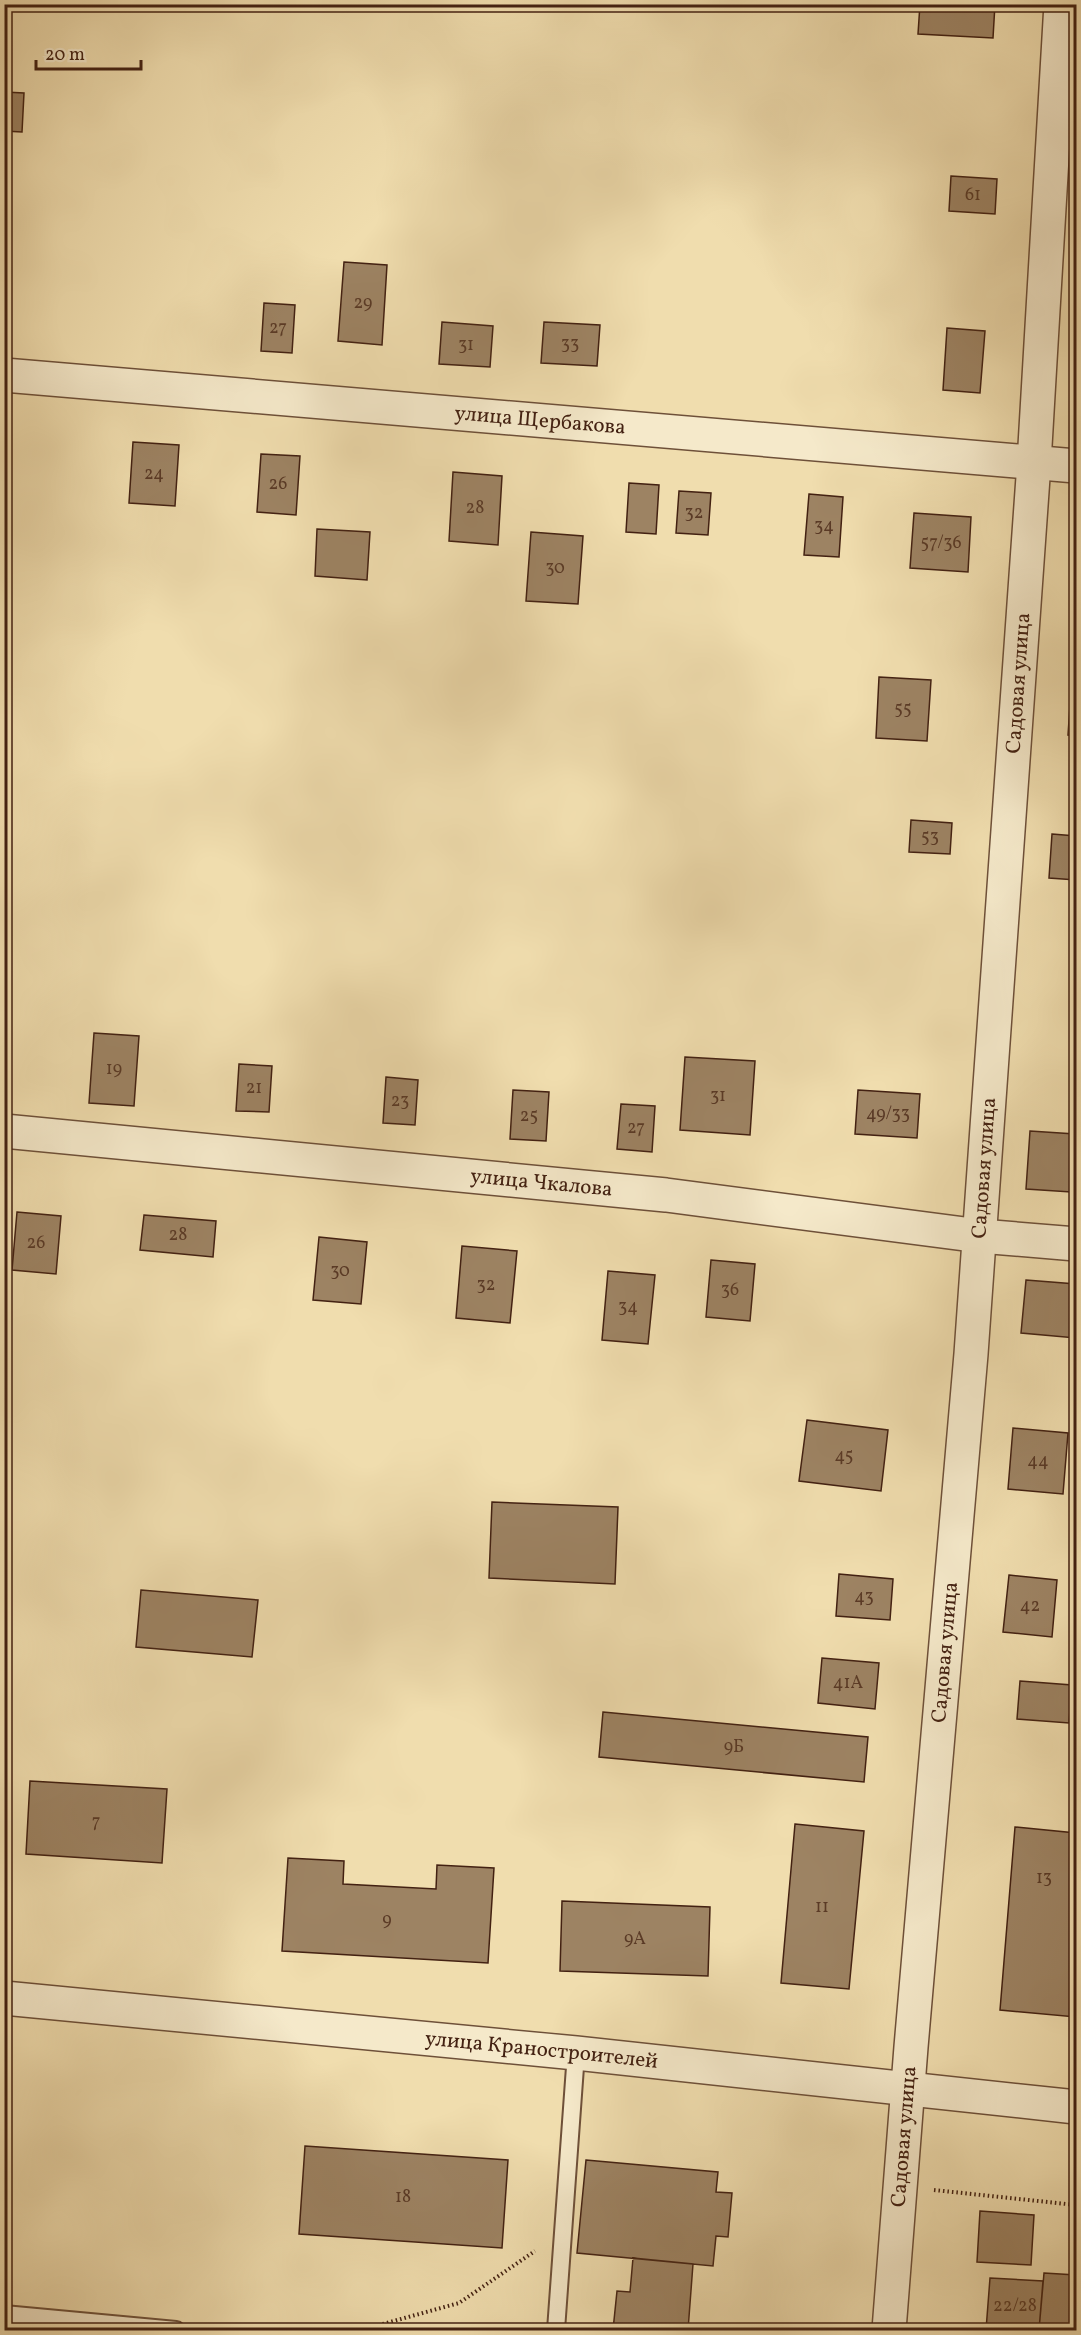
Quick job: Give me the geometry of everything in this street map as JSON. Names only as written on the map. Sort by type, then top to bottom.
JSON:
[{"type":"street","name":"Садовая улица","points":[[889,2331],[980,1236],[1034,463],[1066,90],[1060,4]]},
{"type":"street","name":"улица Щербакова","points":[[4,375],[1077,466]]},
{"type":"street","name":"улица Чкалова","points":[[4,1131],[666,1195],[980,1236],[1077,1244]]},
{"type":"street","name":"улица Краностроителей","points":[[4,1998],[576,2053],[1077,2107]]},
{"type":"lane","points":[[556,2331],[576,2053]]},
{"type":"lane","points":[[4,2314],[176,2331]]},
{"type":"path","points":[[900,2186],[1077,2205]]},
{"type":"path","points":[[361,2331],[459,2303],[562,2233]]},
{"type":"building","points":[[920,4],[995,4],[993,38],[918,34]]},
{"type":"building","points":[[4,92],[24,93],[22,132],[4,131]]},
{"type":"building","points":[[951,176],[997,179],[995,214],[949,211]]},
{"type":"building","points":[[344,262],[387,265],[382,345],[338,341]]},
{"type":"building","points":[[264,303],[295,305],[292,353],[261,351]]},
{"type":"building","points":[[442,322],[493,326],[490,367],[439,364]]},
{"type":"building","points":[[544,322],[600,325],[597,366],[541,363]]},
{"type":"building","points":[[947,328],[985,331],[980,393],[943,390]]},
{"type":"building","points":[[4,427],[9,428],[5,481],[4,481]]},
{"type":"building","points":[[133,442],[179,445],[175,506],[129,503]]},
{"type":"building","points":[[261,454],[300,456],[296,515],[257,512]]},
{"type":"building","points":[[453,472],[502,476],[498,545],[449,541]]},
{"type":"building","points":[[629,483],[659,485],[656,534],[626,532]]},
{"type":"building","points":[[679,491],[711,493],[708,535],[676,533]]},
{"type":"building","points":[[809,494],[843,497],[839,557],[804,555]]},
{"type":"building","points":[[914,513],[971,517],[968,572],[910,568]]},
{"type":"building","points":[[317,529],[370,532],[367,580],[315,576]]},
{"type":"building","points":[[531,532],[583,536],[578,604],[526,601]]},
{"type":"building","points":[[879,677],[931,680],[927,741],[876,738]]},
{"type":"building","points":[[1071,691],[1076,692],[1076,736],[1068,735]]},
{"type":"building","points":[[911,820],[952,823],[950,854],[909,852]]},
{"type":"building","points":[[1052,834],[1076,836],[1076,880],[1049,878]]},
{"type":"building","points":[[94,1033],[139,1036],[134,1106],[89,1103]]},
{"type":"building","points":[[685,1057],[755,1061],[750,1135],[680,1130]]},
{"type":"building","points":[[239,1064],[272,1066],[269,1112],[236,1111]]},
{"type":"building","points":[[386,1077],[418,1080],[415,1125],[383,1123]]},
{"type":"building","points":[[513,1090],[549,1092],[546,1141],[510,1139]]},
{"type":"building","points":[[858,1090],[920,1094],[917,1138],[855,1134]]},
{"type":"building","points":[[621,1104],[655,1106],[652,1152],[617,1149]]},
{"type":"building","points":[[1030,1131],[1075,1134],[1071,1192],[1026,1189]]},
{"type":"building","points":[[17,1212],[61,1216],[56,1274],[12,1270]]},
{"type":"building","points":[[144,1215],[216,1221],[213,1257],[140,1250]]},
{"type":"building","points":[[319,1237],[367,1242],[361,1304],[313,1300]]},
{"type":"building","points":[[462,1246],[517,1251],[510,1323],[456,1318]]},
{"type":"building","points":[[711,1260],[755,1264],[750,1321],[706,1317]]},
{"type":"building","points":[[608,1271],[655,1275],[648,1344],[602,1340]]},
{"type":"building","points":[[1026,1280],[1076,1284],[1076,1338],[1021,1333]]},
{"type":"building","points":[[807,1420],[888,1430],[881,1491],[799,1481]]},
{"type":"building","points":[[1013,1428],[1068,1433],[1063,1494],[1008,1489]]},
{"type":"building","points":[[492,1502],[618,1507],[615,1584],[489,1578]]},
{"type":"building","points":[[839,1574],[893,1579],[890,1620],[836,1616]]},
{"type":"building","points":[[1009,1575],[1057,1580],[1052,1637],[1003,1632]]},
{"type":"building","points":[[141,1590],[258,1600],[252,1657],[136,1647]]},
{"type":"building","points":[[822,1658],[879,1663],[875,1709],[818,1703]]},
{"type":"building","points":[[1020,1681],[1072,1685],[1069,1723],[1017,1719]]},
{"type":"building","points":[[603,1712],[868,1737],[864,1782],[599,1757]]},
{"type":"building","points":[[30,1781],[167,1789],[162,1863],[26,1854]]},
{"type":"building","points":[[795,1824],[864,1831],[849,1989],[781,1983]]},
{"type":"building","points":[[1015,1827],[1076,1833],[1076,2017],[1000,2010]]},
{"type":"building","points":[[288,1858],[344,1861],[343,1884],[436,1889],[437,1865],[494,1868],[488,1963],[282,1951]]},
{"type":"building","points":[[562,1901],[710,1907],[708,1976],[560,1971]]},
{"type":"building","points":[[305,2146],[508,2160],[502,2248],[299,2234]]},
{"type":"building","points":[[586,2160],[718,2172],[716,2192],[732,2193],[728,2237],[716,2236],[713,2266],[577,2253]]},
{"type":"building","points":[[980,2211],[1034,2215],[1031,2265],[977,2262]]},
{"type":"building","points":[[633,2258],[693,2264],[688,2330],[613,2330],[617,2291],[630,2292]]},
{"type":"building","points":[[1044,2273],[1076,2275],[1076,2330],[1039,2330]]},
{"type":"building","points":[[990,2278],[1043,2281],[1039,2330],[986,2330]]}]
